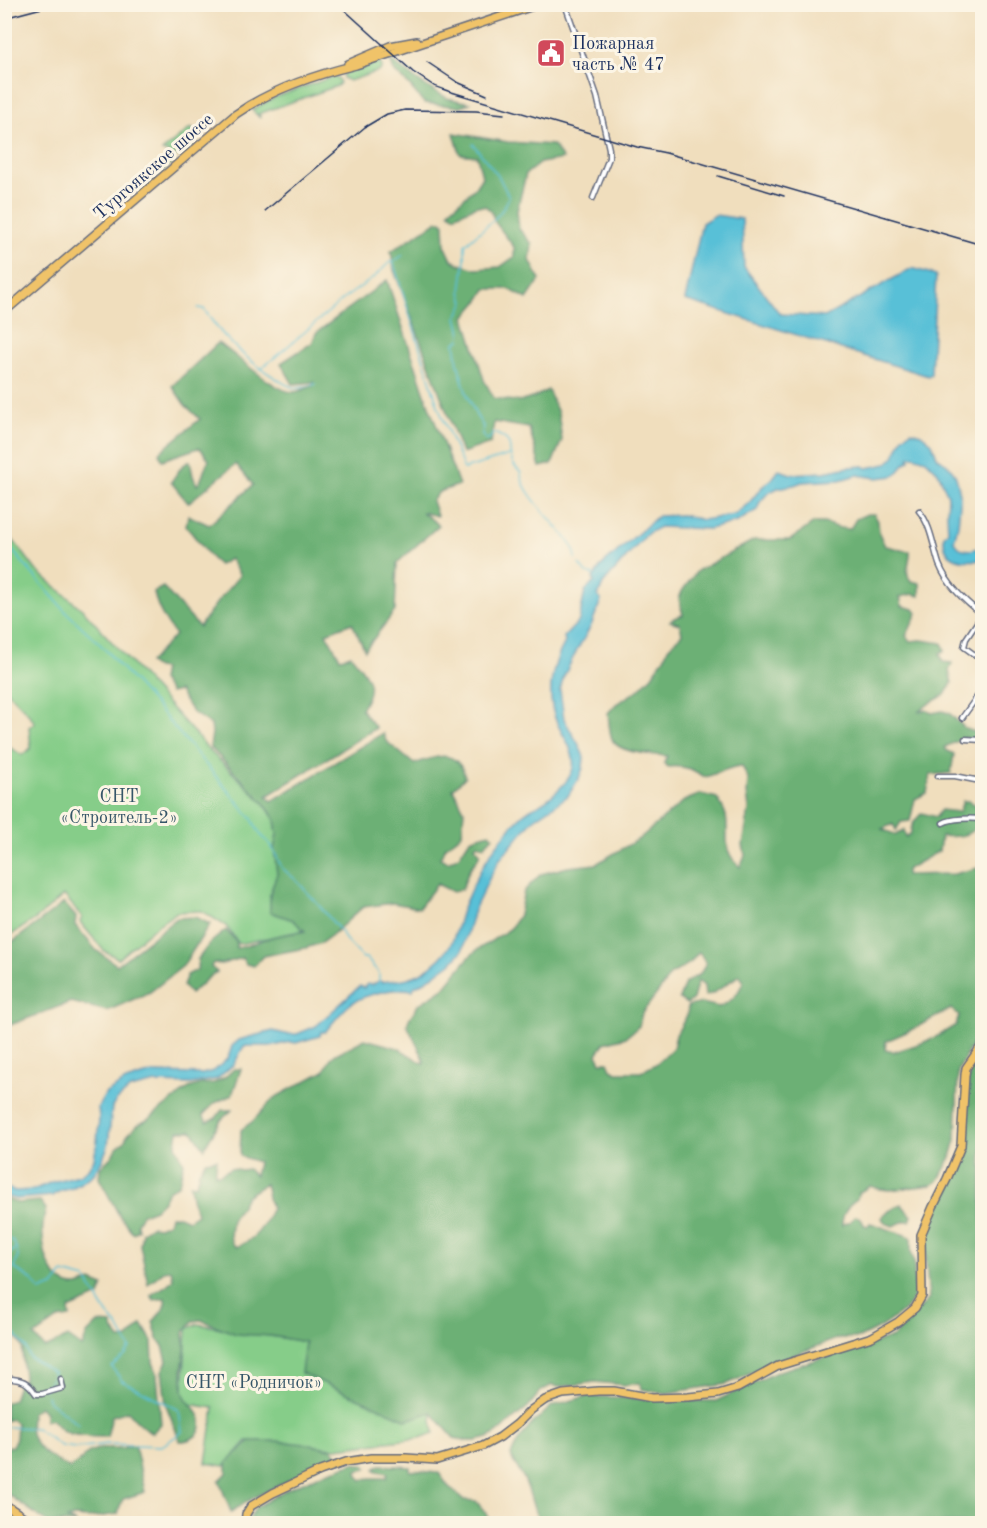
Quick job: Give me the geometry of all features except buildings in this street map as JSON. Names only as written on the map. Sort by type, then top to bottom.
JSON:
[{"type":"main road","name":"Тургоякское шоссе","points":[[4,312],[236,114],[267,95],[338,69],[390,46],[437,38],[539,4]]},
{"type":"main road","points":[[245,1524],[246,1514],[251,1506],[288,1485],[320,1471],[346,1462],[371,1458],[437,1460],[483,1446],[500,1437],[545,1400],[563,1394],[598,1390],[652,1398],[718,1394],[738,1388],[778,1366],[872,1337],[898,1322],[915,1308],[922,1296],[921,1235],[961,1146],[966,1068],[982,1045]]},
{"type":"main road","points":[[4,1504],[34,1524]]},
{"type":"street","points":[[565,4],[597,96],[609,149],[609,158],[594,198]]},
{"type":"street","points":[[919,511],[926,520],[940,566],[951,585],[982,615],[966,639],[964,647],[982,660]]},
{"type":"street","points":[[962,718],[982,690]]},
{"type":"street","points":[[965,739],[982,740]]},
{"type":"street","points":[[938,776],[982,780]]},
{"type":"street","points":[[943,823],[956,818],[982,819]]},
{"type":"street","points":[[4,1378],[30,1384],[36,1394],[63,1388],[61,1379]]},
{"type":"green space","points":[[390,60],[424,85],[447,98],[470,103],[460,107],[424,103],[394,71]]},
{"type":"green space","points":[[377,62],[382,66],[380,71],[349,81],[343,78],[346,72]]},
{"type":"green space","points":[[332,77],[338,78],[340,83],[337,86],[258,114],[260,118],[252,110],[273,98]]},
{"type":"green space","points":[[191,128],[195,132],[194,144],[184,154],[178,156],[162,151]]},
{"type":"green space","points":[[454,133],[508,142],[553,145],[563,159],[540,163],[526,174],[517,211],[519,229],[532,244],[530,260],[540,280],[527,299],[509,289],[486,289],[465,317],[484,380],[494,398],[522,401],[548,390],[558,413],[562,440],[552,464],[540,467],[529,428],[494,422],[491,443],[462,453],[394,270],[391,251],[438,221],[444,224],[445,245],[452,260],[460,264],[476,269],[500,267],[514,257],[514,247],[495,222],[491,211],[485,206],[476,206],[454,216],[449,211],[475,188],[482,177],[477,156],[460,154]]},
{"type":"green space","points":[[171,161],[172,163],[137,193],[135,185],[162,162]]},
{"type":"green space","points":[[387,280],[429,406],[459,485],[439,492],[432,501],[437,516],[422,512],[439,525],[397,563],[395,611],[365,650],[352,623],[326,633],[340,658],[351,655],[366,675],[370,686],[369,693],[361,709],[376,728],[267,796],[272,801],[383,733],[386,741],[414,764],[443,756],[454,760],[462,768],[465,777],[453,789],[464,810],[462,834],[446,846],[440,858],[448,862],[459,856],[470,839],[489,833],[493,836],[484,846],[477,844],[475,847],[480,853],[470,868],[462,889],[453,892],[437,884],[419,908],[393,903],[363,907],[321,943],[263,956],[254,966],[246,964],[242,958],[222,964],[213,963],[211,967],[217,972],[190,994],[183,985],[187,975],[197,970],[198,959],[210,943],[226,930],[237,942],[236,948],[276,936],[305,931],[293,920],[270,912],[270,894],[277,874],[274,849],[277,834],[275,819],[264,803],[210,747],[211,725],[192,712],[179,691],[170,693],[161,680],[163,669],[156,668],[149,663],[175,635],[160,610],[154,592],[163,587],[199,627],[240,575],[230,559],[219,565],[212,559],[186,526],[188,515],[209,525],[253,485],[236,464],[188,503],[171,482],[182,466],[190,461],[197,485],[209,460],[198,448],[162,460],[159,453],[200,419],[185,405],[172,386],[218,343],[276,386],[295,392],[312,386],[314,382],[293,384],[281,363],[312,343],[316,333]]},
{"type":"green space","points":[[867,514],[874,514],[885,546],[910,551],[907,570],[911,581],[920,583],[920,596],[913,594],[900,597],[902,606],[914,609],[917,613],[906,636],[910,641],[942,643],[945,650],[940,653],[943,662],[952,663],[949,671],[952,683],[945,695],[918,712],[926,710],[932,713],[942,711],[949,713],[966,729],[975,732],[978,736],[975,739],[964,738],[945,747],[954,754],[951,773],[930,775],[927,793],[915,799],[910,821],[901,822],[896,830],[893,824],[882,829],[896,835],[904,830],[906,837],[911,833],[913,824],[922,813],[936,817],[941,810],[959,812],[963,801],[982,808],[982,823],[964,835],[941,836],[939,851],[906,870],[906,875],[954,874],[982,867],[982,1035],[969,1050],[958,1071],[956,1140],[951,1157],[938,1181],[932,1185],[890,1190],[870,1186],[858,1193],[857,1199],[846,1210],[842,1221],[842,1225],[851,1221],[855,1216],[861,1218],[864,1225],[868,1226],[870,1223],[911,1237],[915,1293],[912,1301],[905,1310],[879,1328],[859,1338],[839,1338],[727,1384],[666,1393],[641,1389],[640,1383],[624,1385],[595,1382],[558,1387],[552,1385],[541,1391],[528,1407],[497,1433],[476,1441],[454,1438],[431,1412],[407,1420],[301,1373],[305,1342],[271,1336],[236,1334],[201,1320],[193,1321],[184,1332],[182,1383],[186,1398],[200,1417],[201,1427],[193,1438],[180,1441],[166,1405],[162,1371],[167,1361],[153,1322],[164,1308],[165,1298],[154,1300],[151,1295],[173,1279],[171,1270],[164,1271],[148,1284],[140,1245],[142,1232],[151,1226],[159,1227],[168,1223],[170,1216],[179,1216],[188,1220],[197,1214],[190,1184],[196,1185],[199,1171],[206,1161],[217,1159],[215,1174],[231,1168],[248,1169],[255,1176],[258,1162],[240,1156],[241,1130],[253,1121],[274,1098],[324,1071],[336,1054],[365,1039],[398,1048],[424,1064],[424,1059],[407,1025],[409,1019],[418,1005],[444,988],[469,957],[510,929],[519,915],[524,891],[541,874],[568,867],[596,864],[639,839],[684,801],[701,794],[717,798],[722,807],[726,816],[728,848],[734,861],[740,867],[745,855],[743,845],[749,809],[748,779],[742,766],[705,777],[687,768],[667,767],[664,763],[667,756],[638,753],[617,745],[611,735],[608,713],[616,704],[637,691],[652,676],[668,648],[682,634],[680,624],[670,621],[683,615],[679,599],[682,591],[697,571],[754,540],[790,540],[814,523],[850,529],[856,519]],"holes":[[[699,952],[706,964],[700,974],[685,983],[679,999],[687,1004],[693,999],[698,981],[704,986],[705,996],[740,975],[743,982],[734,997],[719,1007],[702,1003],[688,1006],[687,1015],[676,1035],[673,1048],[656,1064],[641,1072],[617,1072],[611,1069],[608,1062],[601,1062],[597,1054],[604,1043],[626,1037],[639,1026],[642,1013],[670,975],[690,963]],[[951,1009],[959,1016],[956,1025],[938,1036],[894,1052],[885,1050],[886,1041]],[[265,1184],[272,1208],[258,1232],[236,1247],[230,1237],[232,1218],[246,1196]]]},
{"type":"green space","name":"СНТ «Строитель-2»","points":[[5,531],[36,570],[84,611],[212,753],[264,803],[275,820],[277,834],[277,874],[270,894],[305,930],[239,944],[226,926],[202,911],[177,912],[151,930],[118,959],[104,951],[80,922],[82,917],[64,895],[36,919],[5,939],[4,744],[22,755],[31,748],[29,727],[35,723],[5,689]]},
{"type":"green space","points":[[64,903],[76,917],[75,925],[96,950],[117,965],[177,918],[195,917],[210,924],[183,966],[150,992],[107,1011],[71,1002],[10,1025],[5,1029],[5,945]]},
{"type":"green space","points":[[980,1053],[982,1057],[982,1523],[540,1523],[526,1483],[511,1455],[518,1441],[532,1424],[552,1406],[587,1396],[716,1401],[779,1371],[893,1337],[929,1299],[924,1234],[967,1150],[968,1080],[972,1064]]},
{"type":"green space","points":[[234,1069],[241,1069],[232,1095],[215,1103],[203,1115],[207,1122],[216,1118],[222,1110],[232,1110],[221,1120],[204,1148],[192,1131],[178,1131],[176,1146],[184,1163],[179,1184],[168,1191],[163,1201],[155,1209],[142,1214],[137,1223],[138,1230],[133,1233],[119,1215],[99,1178],[100,1168],[136,1126],[189,1088],[214,1083]]},
{"type":"green space","points":[[5,1198],[17,1203],[40,1201],[46,1209],[43,1219],[45,1253],[56,1276],[62,1282],[78,1286],[91,1281],[103,1286],[99,1296],[69,1309],[70,1317],[58,1319],[34,1336],[45,1348],[68,1337],[82,1347],[87,1334],[98,1323],[112,1324],[120,1339],[128,1338],[142,1324],[152,1341],[161,1424],[152,1433],[128,1411],[112,1416],[107,1437],[84,1436],[67,1432],[51,1419],[45,1421],[45,1413],[40,1407],[31,1413],[31,1432],[35,1442],[48,1456],[70,1468],[89,1452],[101,1448],[122,1448],[135,1445],[145,1492],[123,1499],[118,1514],[67,1519],[76,1523],[48,1523],[5,1492],[5,1448],[12,1446],[16,1438],[17,1424],[11,1419],[5,1421],[5,1403],[13,1400],[18,1385],[24,1379],[23,1348],[17,1338],[5,1327]]},
{"type":"green space","points":[[901,1204],[912,1216],[910,1221],[893,1226],[885,1223],[882,1218],[884,1214]]},
{"type":"green space","name":"СНТ «Родничок»","points":[[197,1324],[306,1342],[431,1412],[434,1433],[420,1438],[336,1448],[247,1441],[225,1466],[206,1463],[214,1408],[182,1403],[187,1329]]},
{"type":"green space","points":[[250,1441],[305,1444],[332,1449],[338,1456],[253,1498],[231,1512],[219,1481],[227,1473],[227,1462]]},
{"type":"green space","points":[[354,1463],[365,1465],[367,1468],[357,1471],[362,1480],[386,1478],[388,1473],[375,1469],[380,1465],[410,1467],[410,1471],[439,1473],[448,1486],[464,1500],[476,1501],[491,1523],[248,1524],[255,1508],[285,1490]]},
{"type":"water","points":[[715,215],[742,219],[744,267],[780,314],[825,317],[912,268],[936,275],[931,374],[928,376],[685,300],[702,223]]},
{"type":"water","points":[[911,431],[921,434],[932,443],[937,457],[953,471],[960,493],[958,525],[954,541],[956,545],[967,550],[982,545],[982,560],[961,560],[950,555],[946,550],[944,535],[948,532],[948,496],[938,472],[926,460],[914,456],[909,457],[910,460],[894,476],[877,478],[857,475],[840,480],[802,482],[778,488],[768,493],[760,502],[757,510],[737,522],[709,529],[660,527],[648,533],[603,584],[598,596],[601,600],[591,626],[564,676],[560,690],[564,719],[584,757],[579,778],[568,796],[533,820],[500,859],[474,910],[462,951],[451,963],[414,987],[413,990],[381,992],[352,1003],[325,1032],[321,1032],[320,1036],[274,1046],[244,1046],[234,1064],[217,1079],[191,1084],[156,1083],[130,1089],[112,1107],[108,1146],[93,1175],[72,1188],[52,1196],[16,1199],[5,1196],[5,1187],[15,1191],[33,1190],[79,1175],[88,1169],[94,1159],[97,1143],[98,1107],[106,1093],[126,1081],[152,1073],[202,1074],[214,1071],[228,1058],[232,1046],[239,1040],[273,1031],[297,1034],[316,1026],[360,986],[364,988],[367,984],[372,985],[379,981],[412,977],[434,964],[451,944],[464,905],[494,848],[520,817],[555,793],[571,773],[573,757],[554,715],[551,683],[556,662],[565,642],[564,637],[579,621],[585,591],[594,582],[593,578],[602,565],[658,516],[682,515],[703,520],[734,515],[749,503],[779,470],[791,474],[882,465],[894,457],[903,437]]},
{"type":"waterway","points":[[473,144],[499,177],[509,197],[495,218],[465,245],[461,291],[464,303],[457,317],[461,333],[460,340],[455,343],[458,364],[466,392],[483,426],[482,435],[485,439],[489,439],[494,433],[509,443],[512,460],[521,473],[526,488],[570,543],[576,559]]},
{"type":"waterway","points":[[403,255],[393,262],[439,409],[464,469],[509,455]]},
{"type":"waterway","points":[[261,369],[346,297],[392,262]]},
{"type":"waterway","points":[[198,308],[204,309],[227,339],[266,372],[289,386],[302,388],[316,384]]},
{"type":"waterway","points":[[4,541],[66,612],[100,644],[157,707],[252,819],[260,834],[271,845],[282,868],[296,880],[345,939],[379,973],[379,982]]},
{"type":"waterway","points":[[579,564],[586,573],[594,575]]},
{"type":"waterway","points":[[4,1236],[14,1242],[18,1256],[14,1268],[31,1279],[40,1291],[53,1286],[63,1273],[86,1279],[130,1348],[125,1356],[112,1367],[122,1381],[179,1410],[182,1432],[162,1446],[107,1444],[76,1448],[61,1446],[36,1428],[4,1427]]},
{"type":"waterway","points":[[4,1259],[15,1249]]},
{"type":"waterway","points":[[4,1324],[26,1348],[29,1357],[53,1372],[45,1390]]},
{"type":"waterway","points":[[47,1396],[49,1401],[79,1425]]},
{"type":"railway","points":[[4,18],[57,4]]},
{"type":"railway","points":[[338,4],[413,72],[434,86],[637,147],[666,153],[982,245]]},
{"type":"railway","points":[[427,62],[457,82],[487,95]]},
{"type":"railway","points":[[265,211],[365,127],[387,114],[405,110],[476,111],[504,114]]},
{"type":"railway","points":[[718,176],[784,196]]},
{"type":"place","name":"Пожарная часть № 47","points":[[551,53]]}]
